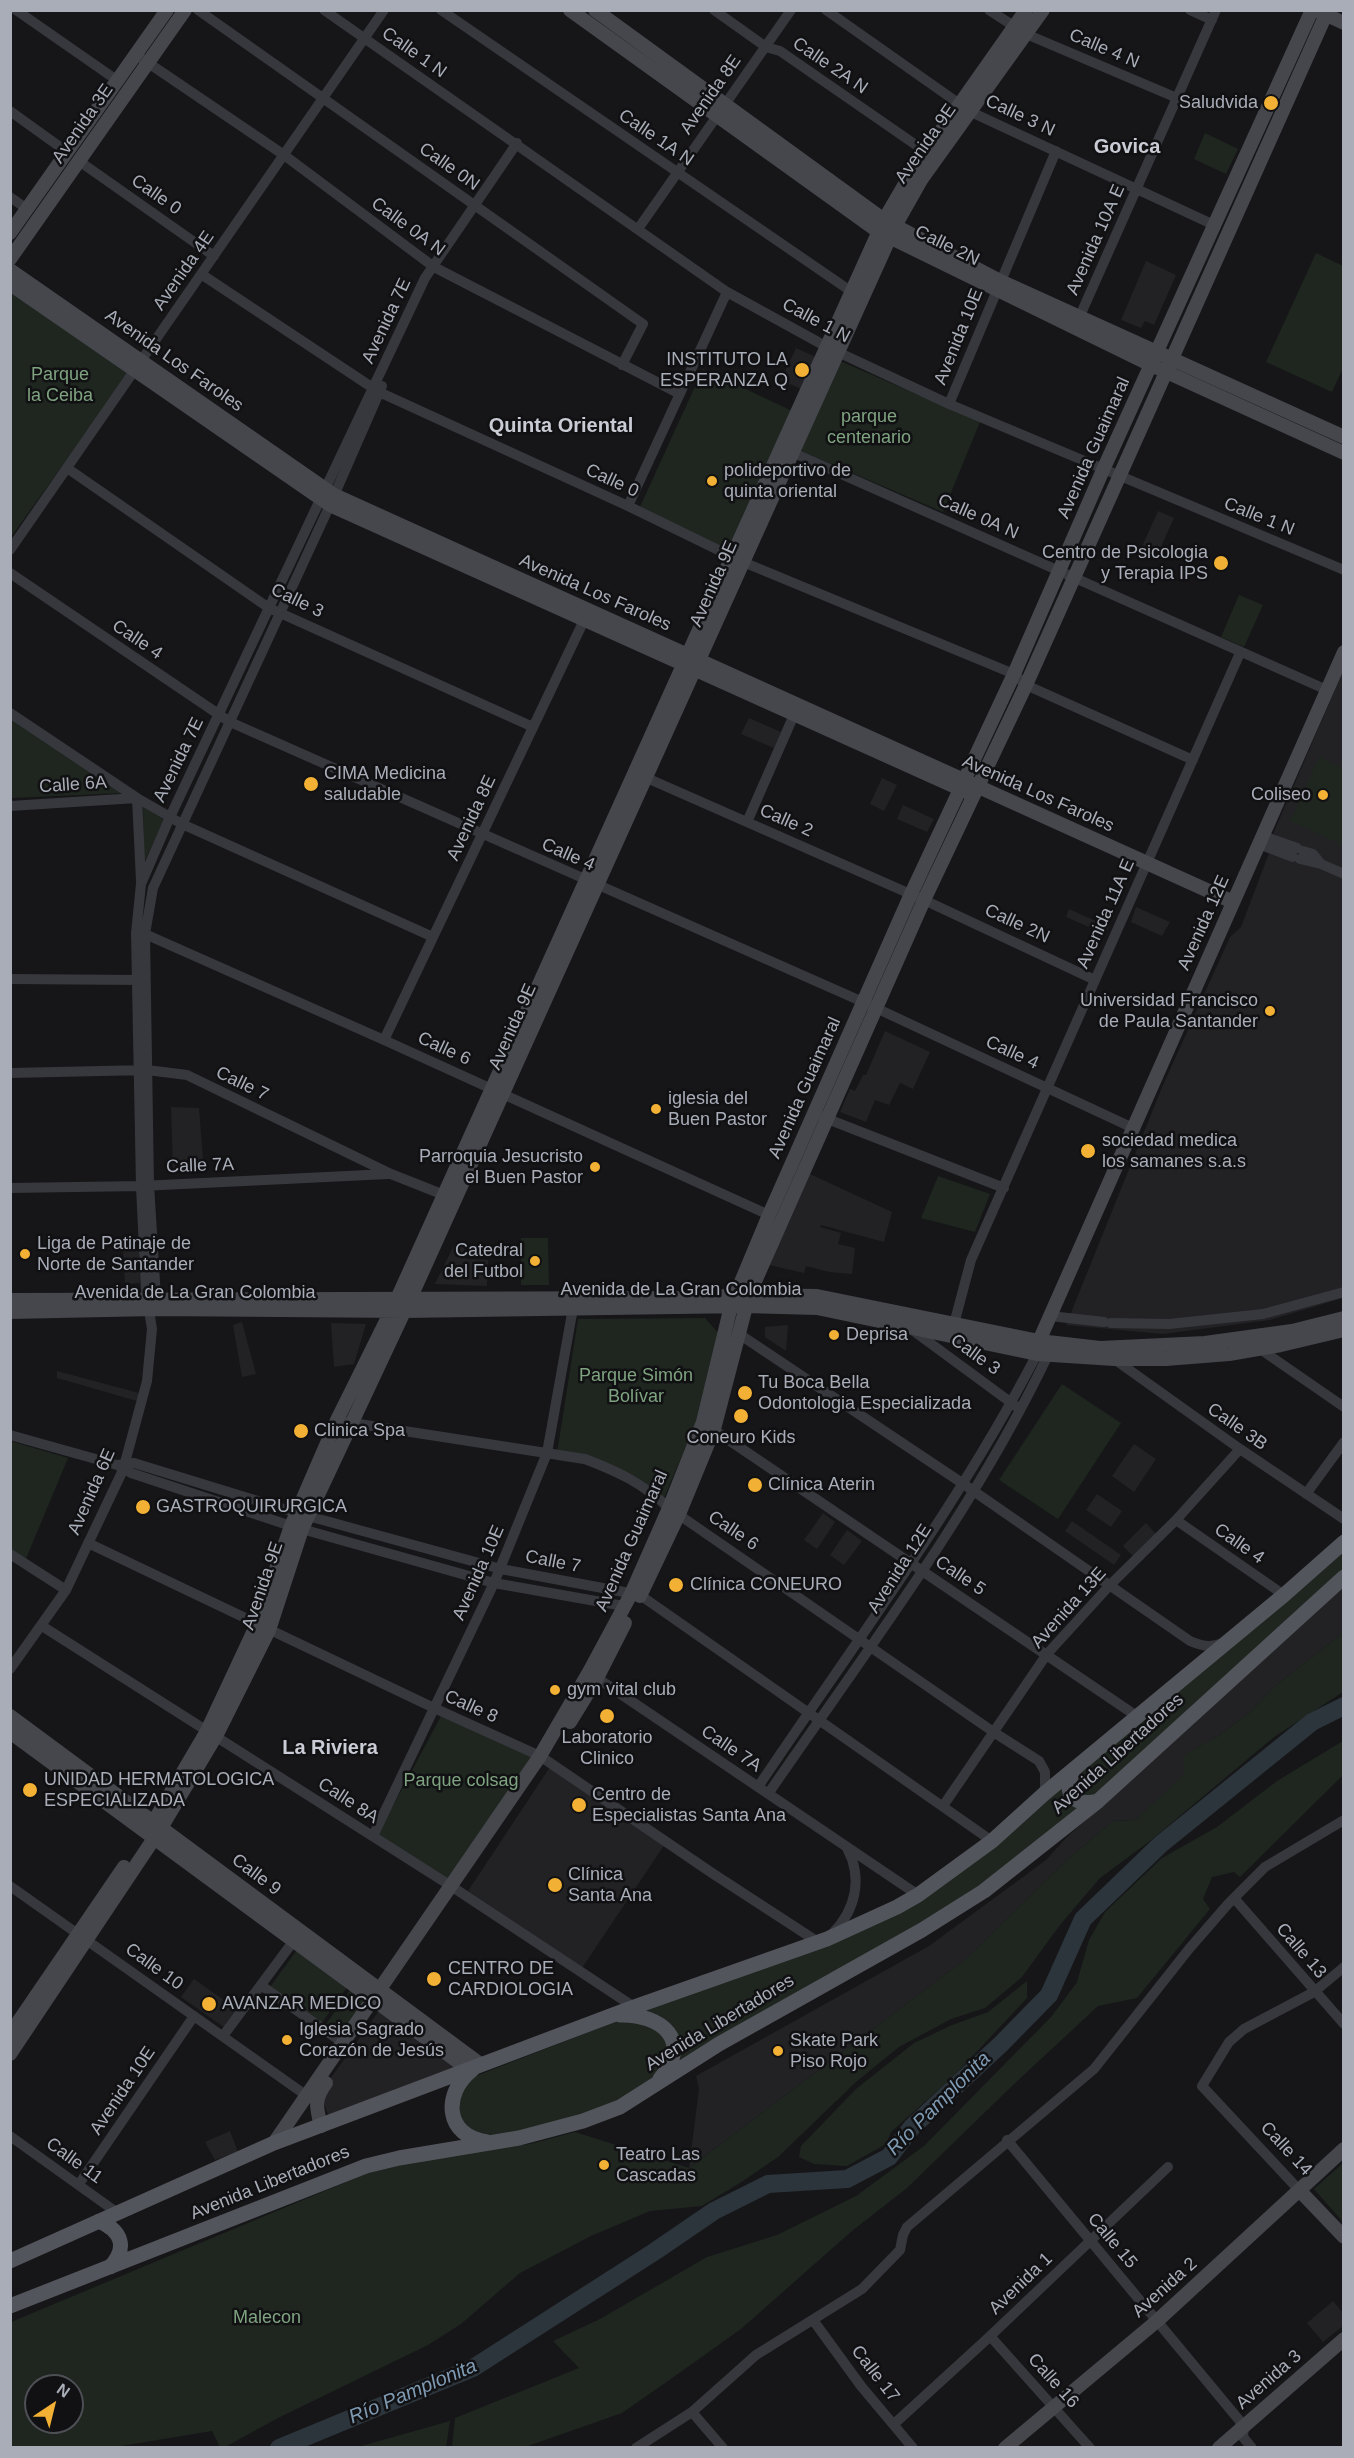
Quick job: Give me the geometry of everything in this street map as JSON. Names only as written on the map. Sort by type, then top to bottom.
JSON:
[{"type":"main road","name":"Avenida Libertadores","points":[[10,2261],[274,2143],[634,2007],[823,1940],[918,1895],[992,1841],[1344,1542]]},
{"type":"main road","name":"Avenida Libertadores","points":[[10,2306],[366,2166],[399,2158],[497,2142],[583,2121],[620,2107],[719,2044],[922,1930],[984,1891],[1098,1801],[1344,1577]]},
{"type":"main road","points":[[1074,1771],[1068,1780],[1069,1790],[1074,1798],[1082,1803],[1098,1801]]},
{"type":"main road","points":[[613,2015],[646,2016],[664,2027],[670,2036],[673,2048],[672,2059],[667,2071],[656,2083]]},
{"type":"main road","points":[[475,2066],[464,2076],[451,2098],[453,2115],[462,2130],[472,2138],[484,2142],[497,2142]]},
{"type":"main road","points":[[99,2221],[110,2226],[118,2235],[121,2247],[118,2258],[110,2267]]},
{"type":"street","points":[[16,10],[118,81]]},
{"type":"street","name":"Avenida 3E","points":[[10,259],[185,10]]},
{"type":"street","name":"Calle 0N","points":[[198,10],[322,100],[643,324],[622,365]]},
{"type":"street","name":"Calle 1 N","points":[[324,10],[727,292],[832,350],[949,404],[1344,570]]},
{"type":"street","name":"Avenida 4E","points":[[10,550],[384,10]]},
{"type":"street","name":"Calle 1A N","points":[[441,10],[852,292]]},
{"type":"street","name":"Calle 2N","points":[[595,10],[721,110]]},
{"type":"street","name":"Calle 2A N","points":[[714,10],[766,47],[780,51],[926,152]]},
{"type":"street","name":"Avenida 8E","points":[[638,229],[791,10]]},
{"type":"street","name":"Calle 3 N","points":[[826,10],[965,108],[1214,225]]},
{"type":"street","name":"Calle 4 N","points":[[989,10],[1020,30],[1177,98]]},
{"type":"street","name":"Avenida 9E","points":[[1020,30],[1026,10]]},
{"type":"street","name":"Avenida 9E","points":[[303,1514],[351,1423],[401,1305],[887,229],[921,180],[965,108],[1020,30],[1043,10]]},
{"type":"street","points":[[1190,10],[1214,15]]},
{"type":"street","name":"Avenida Guaimaral","points":[[321,2126],[317,2096],[380,1997],[597,1678],[674,1511],[708,1426],[739,1334],[740,1300],[917,897],[961,784],[1014,674],[1103,470],[1312,10]]},
{"type":"street","name":"Avenida 3E","points":[[10,233],[136,55],[163,12]]},
{"type":"street","name":"Calle 2N","points":[[574,12],[721,110],[887,229],[998,286],[1154,359],[1344,437]]},
{"type":"street","points":[[1323,12],[1344,23]]},
{"type":"street","name":"Avenida Guaimaral","points":[[917,897],[976,791],[1026,685],[1323,12]]},
{"type":"street","name":"Avenida 10A E","points":[[1079,318],[1214,15]]},
{"type":"street","name":"Calle 0A N","points":[[136,55],[284,155],[434,267],[680,394]]},
{"type":"street","name":"Avenida 9E","points":[[832,350],[852,292],[926,152],[965,108]]},
{"type":"street","points":[[10,111],[68,152]]},
{"type":"street","name":"Avenida 7E","points":[[141,934],[153,888],[280,613],[328,497],[376,391],[430,281],[434,267],[517,143]]},
{"type":"street","name":"Avenida 10E","points":[[949,404],[1056,151]]},
{"type":"street","name":"Calle 0","points":[[79,161],[214,256]]},
{"type":"street","points":[[10,198],[27,209]]},
{"type":"street","name":"Avenida Los Faroles","points":[[10,270],[138,365],[328,497],[1231,906]]},
{"type":"street","name":"Calle 0","points":[[201,274],[376,391],[628,506],[738,560],[1014,674],[1026,685],[1193,760]]},
{"type":"street","name":"Avenida Los Faroles","points":[[10,284],[138,365]]},
{"type":"street","name":"Calle 2N","points":[[998,286],[1079,318],[1154,359]]},
{"type":"street","points":[[628,506],[727,292]]},
{"type":"street","name":"Calle 2N","points":[[1169,365],[1344,453]]},
{"type":"street","name":"Calle 0A N","points":[[787,450],[1327,690]]},
{"type":"street","name":"Calle 3","points":[[67,468],[269,608],[533,727]]},
{"type":"street","name":"Avenida 7E","points":[[151,1302],[142,1071],[141,884],[170,817],[269,608],[328,497]]},
{"type":"street","name":"Calle 4","points":[[10,573],[230,722],[870,1005],[1133,1128]]},
{"type":"street","name":"Avenida 8E","points":[[384,1040],[587,615]]},
{"type":"street","name":"Avenida 12E","points":[[768,1794],[922,1570],[1022,1410],[1042,1350],[1050,1316],[1344,652]]},
{"type":"street","name":"Avenida 11A E","points":[[954,1324],[971,1260],[1240,653]]},
{"type":"street","points":[[747,822],[796,709]]},
{"type":"street","points":[[10,712],[137,798],[182,824],[433,937]]},
{"type":"street","name":"Calle 2","points":[[640,775],[917,897]]},
{"type":"street","points":[[137,798],[141,884],[153,888]]},
{"type":"street","name":"Calle 6A","points":[[10,806],[137,798]]},
{"type":"street","points":[[1261,840],[1344,874]]},
{"type":"street","name":"Calle 2N","points":[[917,897],[1095,980]]},
{"type":"street","name":"Calle 6","points":[[141,934],[384,1040],[769,1215]]},
{"type":"street","points":[[10,979],[141,980]]},
{"type":"street","name":"Calle 7","points":[[10,1073],[142,1071],[187,1075],[392,1174],[444,1195]]},
{"type":"street","name":"Avenida 9E","points":[[10,2054],[83,1937],[154,1831],[211,1733],[263,1627],[337,1420],[401,1305],[444,1195],[497,1092]]},
{"type":"street","points":[[820,1117],[1004,1188]]},
{"type":"street","name":"Avenida Guaimaral","points":[[708,1426],[740,1300],[769,1215],[820,1117]]},
{"type":"street","name":"Calle 7A","points":[[10,1188],[145,1185],[392,1174]]},
{"type":"street","points":[[1050,1316],[1108,1322],[1169,1324],[1263,1314],[1344,1292]]},
{"type":"street","name":"Avenida de La Gran Colombia","points":[[10,1300],[573,1308],[817,1296],[954,1324],[1042,1350],[1205,1343],[1292,1331],[1344,1318]]},
{"type":"street","name":"Avenida de La Gran Colombia","points":[[401,1305],[683,1298],[740,1300],[817,1308],[908,1327],[1042,1350],[1114,1359],[1166,1359],[1229,1354],[1344,1330]]},
{"type":"street","name":"Avenida de La Gran Colombia","points":[[10,1312],[151,1302]]},
{"type":"street","name":"Avenida 6E","points":[[10,1669],[66,1590],[121,1466],[147,1381],[152,1329],[151,1302]]},
{"type":"street","name":"Avenida 10E","points":[[373,1836],[501,1569],[547,1453],[573,1308]]},
{"type":"street","name":"Calle 3","points":[[908,1327],[1022,1410]]},
{"type":"street","points":[[739,1334],[1196,1643],[1212,1647],[1231,1640]]},
{"type":"street","points":[[1260,1349],[1344,1407]]},
{"type":"street","name":"Avenida 12E","points":[[758,1787],[962,1484],[1042,1350]]},
{"type":"street","name":"Calle 3B","points":[[1114,1359],[1240,1449],[1344,1519]]},
{"type":"street","name":"Calle 6","points":[[337,1420],[585,1459],[618,1471],[646,1487],[674,1511],[1039,1761],[1045,1772],[1046,1793]]},
{"type":"street","name":"Calle 5","points":[[708,1426],[1138,1717]]},
{"type":"street","name":"Calle 7","points":[[10,1435],[121,1466],[297,1528],[494,1584],[632,1598]]},
{"type":"street","points":[[1306,1494],[1344,1442]]},
{"type":"street","name":"Avenida 13E","points":[[944,1806],[1047,1654],[1176,1520],[1240,1449]]},
{"type":"street","name":"Calle 7","points":[[121,1466],[134,1463],[303,1514],[501,1569],[632,1598],[808,1712],[992,1841]]},
{"type":"street","name":"Calle 4","points":[[1176,1520],[1284,1595]]},
{"type":"street","name":"Calle 8","points":[[88,1543],[543,1758],[712,1873],[823,1940]]},
{"type":"street","points":[[10,1554],[66,1590]]},
{"type":"street","name":"Avenida Guaimaral","points":[[543,1758],[632,1598]]},
{"type":"street","name":"Calle 8A","points":[[42,1626],[373,1836],[634,2007]]},
{"type":"street","name":"Calle 7A","points":[[597,1678],[918,1895]]},
{"type":"street","name":"Calle 9","points":[[10,1716],[98,1790]]},
{"type":"street","name":"Calle 9","points":[[10,1732],[98,1790],[475,2066]]},
{"type":"street","points":[[636,2448],[692,2412],[756,2355],[862,2289],[900,2250],[903,2235],[908,2227],[1007,2140],[1095,2069],[1189,1949],[1265,1867],[1344,1820]]},
{"type":"street","points":[[823,1940],[842,1925],[853,1905],[857,1882],[854,1860],[847,1848]]},
{"type":"street","name":"Calle 10","points":[[10,1886],[307,2096]]},
{"type":"street","name":"Calle 13","points":[[1234,1898],[1344,2024]]},
{"type":"street","points":[[223,2036],[297,1936]]},
{"type":"street","name":"Avenida 9E","points":[[10,2034],[83,1937]]},
{"type":"street","points":[[1314,1992],[1344,1966]]},
{"type":"street","points":[[262,1986],[343,2043]]},
{"type":"street","name":"Calle 14","points":[[1314,1992],[1244,2029],[1229,2042],[1202,2086],[1344,2237]]},
{"type":"street","name":"Avenida Guaimaral","points":[[274,2143],[343,2043],[380,1997]]},
{"type":"street","name":"Avenida 10E","points":[[79,2184],[194,2016]]},
{"type":"street","name":"Calle 11","points":[[10,2136],[119,2214]]},
{"type":"street","name":"Calle 15","points":[[1007,2140],[1244,2426],[1244,2438],[1252,2448]]},
{"type":"street","name":"Avenida 2","points":[[1005,2448],[1157,2321],[1344,2149]]},
{"type":"street","name":"Avenida 1","points":[[894,2424],[1168,2167]]},
{"type":"street","name":"Calle 17","points":[[813,2320],[861,2386],[913,2448]]},
{"type":"street","name":"Calle 16","points":[[990,2336],[1090,2448]]},
{"type":"street","name":"Avenida 3","points":[[1219,2448],[1344,2339]]},
{"type":"street","points":[[692,2412],[723,2448]]},
{"type":"shaded area","points":[[1146,261],[1176,275],[1154,325],[1145,321],[1141,328],[1121,320]]},
{"type":"shaded area","name":"INSTITUTO LA ESPERANZA Q","points":[[796,348],[823,360],[808,392],[781,380]]},
{"type":"shaded area","points":[[1158,511],[1174,518],[1156,558],[1140,551]]},
{"type":"shaded area","name":"Universidad Francisco de Paula Santander","points":[[1343,671],[1343,1298],[1270,1320],[1163,1334],[1066,1325],[1163,1085],[1230,937],[1241,927],[1269,853],[1283,838],[1273,834]]},
{"type":"shaded area","points":[[749,718],[781,732],[774,748],[741,734]]},
{"type":"shaded area","points":[[882,778],[897,785],[884,811],[870,804]]},
{"type":"shaded area","points":[[903,805],[934,819],[927,832],[897,819]]},
{"type":"shaded area","points":[[1136,907],[1170,922],[1162,936],[1131,922]]},
{"type":"shaded area","points":[[1069,909],[1109,927],[1105,934],[1066,917]]},
{"type":"shaded area","points":[[885,1031],[930,1052],[913,1089],[900,1083],[889,1105],[875,1100],[866,1122],[840,1112],[850,1089],[855,1091],[863,1075],[866,1075]]},
{"type":"shaded area","points":[[171,1107],[199,1108],[204,1172],[173,1171]]},
{"type":"shaded area","points":[[810,1174],[892,1212],[884,1242],[821,1225],[820,1227],[841,1233],[838,1244],[855,1248],[852,1274],[829,1272],[806,1266],[804,1273],[769,1265]]},
{"type":"shaded area","points":[[455,1243],[466,1244],[466,1259],[488,1260],[487,1286],[435,1284]]},
{"type":"shaded area","points":[[123,1249],[139,1249],[140,1283],[125,1284]]},
{"type":"shaded area","points":[[242,1322],[256,1374],[242,1377],[233,1325]]},
{"type":"shaded area","points":[[331,1323],[366,1324],[354,1364],[334,1367]]},
{"type":"shaded area","points":[[788,1325],[786,1351],[765,1337],[765,1327]]},
{"type":"shaded area","points":[[57,1371],[139,1393],[137,1401],[57,1378]]},
{"type":"shaded area","points":[[1134,1444],[1156,1459],[1134,1492],[1112,1476]]},
{"type":"shaded area","points":[[1097,1494],[1122,1511],[1111,1527],[1086,1510]]},
{"type":"shaded area","points":[[823,1513],[835,1522],[817,1549],[804,1540]]},
{"type":"shaded area","points":[[1072,1521],[1121,1555],[1114,1565],[1065,1531]]},
{"type":"shaded area","points":[[1146,1523],[1158,1536],[1135,1558],[1123,1546]]},
{"type":"shaded area","points":[[847,1530],[862,1541],[844,1565],[830,1555]]},
{"type":"shaded area","points":[[1343,1586],[1343,1633],[1275,1686],[1249,1713],[1218,1736],[1185,1755],[1185,1775],[1135,1820],[1113,1821],[1068,1859],[967,1958],[689,2168],[699,2089],[696,2076],[929,1946],[1046,1860],[1067,1837]]},
{"type":"shaded area","name":"Clínica Santa Ana","points":[[550,1767],[665,1844],[582,1968],[468,1891]]},
{"type":"shaded area","name":"AVANZAR MEDICO","points":[[194,1979],[238,2010],[225,2028],[181,1997]]},
{"type":"shaded area","points":[[381,2008],[459,2067],[329,2117],[320,2093]]},
{"type":"shaded area","points":[[230,2131],[238,2152],[215,2160],[205,2142]]},
{"type":"shaded area","points":[[1333,2301],[1343,2313],[1343,2326],[1323,2342],[1307,2323]]},
{"type":"green space","points":[[1205,133],[1238,149],[1226,174],[1194,159]]},
{"type":"green space","points":[[1316,253],[1343,266],[1343,368],[1332,392],[1266,362]]},
{"type":"green space","name":"Parque la Ceiba","points":[[10,291],[129,373],[11,537]]},
{"type":"green space","name":"parque centenario","points":[[838,360],[980,422],[943,512],[799,450]]},
{"type":"green space","name":"polideportivo de quinta oriental","points":[[703,369],[803,416],[739,555],[639,509]]},
{"type":"green space","points":[[1239,595],[1263,605],[1244,647],[1221,637]]},
{"type":"green space","points":[[11,716],[123,793],[11,798]]},
{"type":"green space","name":"Coliseo","points":[[1319,757],[1343,768],[1343,845],[1290,821]]},
{"type":"green space","points":[[143,807],[164,820],[144,863]]},
{"type":"green space","points":[[938,1176],[990,1194],[975,1232],[921,1218]]},
{"type":"green space","name":"Catedral del Futbol","points":[[521,1238],[548,1238],[549,1285],[521,1285]]},
{"type":"green space","name":"Parque Simón Bolívar","points":[[705,1318],[721,1336],[699,1415],[664,1498],[614,1469],[556,1460],[578,1319]]},
{"type":"green space","points":[[1062,1384],[1121,1423],[1058,1519],[999,1480]]},
{"type":"green space","points":[[10,1441],[68,1458],[25,1561],[11,1552]]},
{"type":"green space","points":[[1343,1551],[1343,1572],[1098,1798],[1082,1802],[1070,1780]]},
{"type":"green space","name":"Malecon","points":[[1343,1633],[1343,1692],[1274,1737],[1150,1841],[1100,1878],[1060,1925],[1022,1977],[985,2008],[951,2019],[899,2047],[856,2082],[778,2157],[702,2206],[650,2211],[591,2236],[520,2273],[461,2324],[428,2345],[278,2418],[225,2447],[220,2447],[212,2431],[115,2447],[11,2448],[11,2322],[394,2162],[530,2144],[575,2132],[689,2168],[967,1958],[1068,1859],[1113,1821],[1135,1820],[1184,1775],[1184,1755],[1218,1736],[1249,1713],[1275,1686]]},
{"type":"green space","name":"Parque colsag","points":[[441,1716],[533,1758],[450,1882],[377,1836]]},
{"type":"green space","points":[[1343,1741],[1343,1775],[1240,1877],[1234,1872],[1212,1877],[1203,1899],[1210,1909],[1137,1998],[1098,2006],[907,2188],[852,2231],[741,2329],[622,2413],[525,2447],[452,2447],[455,2418],[579,2368],[553,2341],[600,2319],[707,2257],[777,2235],[856,2196],[924,2146],[1052,2016],[1077,1982],[1089,1940],[1105,1912],[1162,1858],[1217,1827],[1277,1781]]},
{"type":"green space","points":[[1067,1780],[1082,1805],[983,1888],[671,2070],[676,2049],[640,2010],[918,1897]]},
{"type":"green space","points":[[299,1947],[350,1983],[321,2024],[270,1987]]},
{"type":"green space","points":[[1027,1981],[1027,1998],[955,2075],[891,2132],[886,2144],[847,2166],[814,2164],[799,2157],[801,2146],[856,2089],[914,2043],[952,2025],[988,2012]]},
{"type":"green space","points":[[353,1986],[368,1997],[339,2037],[324,2027]]},
{"type":"green space","points":[[620,2020],[657,2026],[670,2047],[658,2077],[614,2106],[503,2137],[474,2134],[456,2111],[457,2098],[468,2079]]},
{"type":"green space","points":[[1343,2163],[1343,2222],[1314,2189]]},
{"type":"green space","points":[[450,2421],[446,2447],[358,2447]]},
{"type":"waterway","name":"Río Pamplonita","points":[[279,2448],[473,2368],[714,2211],[768,2184],[847,2179],[889,2157],[912,2127],[1001,2044],[1049,1995],[1083,1919],[1161,1844],[1312,1722],[1344,1706]]},
{"type":"place","name":"Saludvida","points":[[1271,103]]},
{"type":"place","name":"INSTITUTO LA ESPERANZA Q","points":[[802,370]]},
{"type":"place","name":"polideportivo de quinta oriental","points":[[712,481]]},
{"type":"place","name":"Centro de Psicologia y Terapia IPS","points":[[1221,563]]},
{"type":"place","name":"CIMA Medicina saludable","points":[[311,784]]},
{"type":"place","name":"Coliseo","points":[[1323,795]]},
{"type":"place","name":"Universidad Francisco de Paula Santander","points":[[1270,1011]]},
{"type":"place","name":"iglesia del Buen Pastor","points":[[656,1109]]},
{"type":"place","name":"sociedad medica los samanes s.a.s","points":[[1088,1151]]},
{"type":"place","name":"Parroquia Jesucristo el Buen Pastor","points":[[595,1167]]},
{"type":"place","name":"Liga de Patinaje de Norte de Santander","points":[[25,1254]]},
{"type":"place","name":"Catedral del Futbol","points":[[535,1261]]},
{"type":"place","name":"Deprisa","points":[[834,1335]]},
{"type":"place","name":"Tu Boca Bella Odontologia Especializada","points":[[745,1393]]},
{"type":"place","name":"Coneuro Kids","points":[[741,1416]]},
{"type":"place","name":"Clinica Spa","points":[[301,1431]]},
{"type":"place","name":"Clínica Aterin","points":[[755,1485]]},
{"type":"place","name":"GASTROQUIRURGICA","points":[[143,1507]]},
{"type":"place","name":"Clínica CONEURO","points":[[676,1585]]},
{"type":"place","name":"gym vital club","points":[[555,1690]]},
{"type":"place","name":"Laboratorio Clinico","points":[[607,1716]]},
{"type":"place","name":"UNIDAD HERMATOLOGICA ESPECIALIZADA","points":[[30,1790]]},
{"type":"place","name":"Centro de Especialistas Santa Ana","points":[[579,1805]]},
{"type":"place","name":"Clínica Santa Ana","points":[[555,1885]]},
{"type":"place","name":"CENTRO DE CARDIOLOGIA","points":[[434,1979]]},
{"type":"place","name":"AVANZAR MEDICO","points":[[209,2004]]},
{"type":"place","name":"Iglesia Sagrado Corazón de Jesús","points":[[287,2040]]},
{"type":"place","name":"Skate Park Piso Rojo","points":[[778,2051]]},
{"type":"place","name":"Teatro Las Cascadas","points":[[604,2165]]},
{"type":"district","name":"Govica","points":[[1127,147]]},
{"type":"district","name":"Quinta Oriental","points":[[561,426]]},
{"type":"district","name":"La Riviera","points":[[330,1748]]}]
